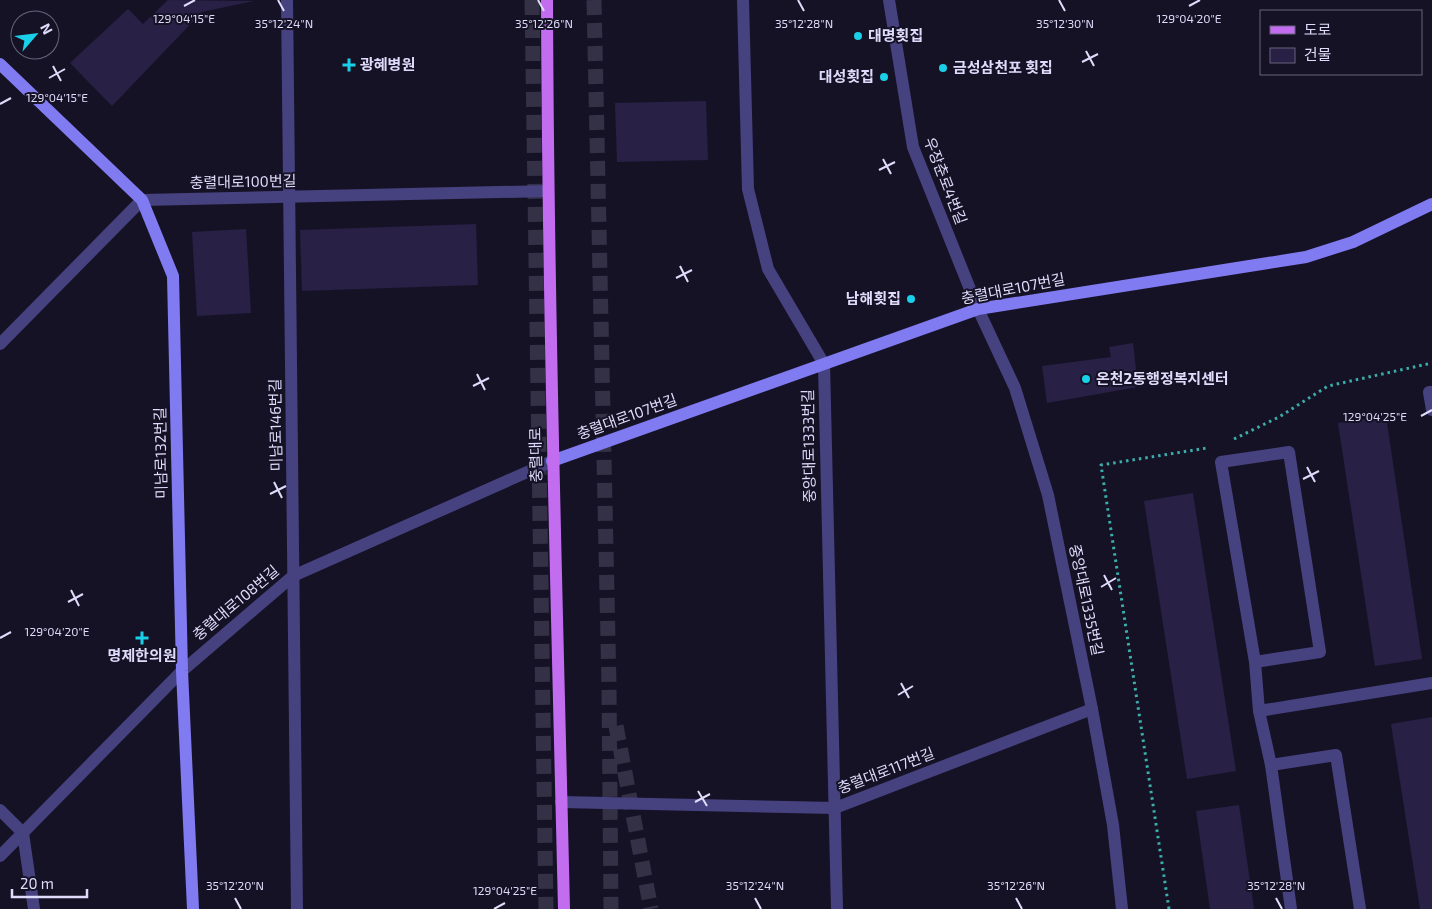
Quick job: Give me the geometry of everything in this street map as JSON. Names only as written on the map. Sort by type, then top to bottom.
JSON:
[{"type":"main road","name":"충렬대로","points":[[547,0],[552,461],[564,909]]},
{"type":"street","name":"미남로146번길","points":[[287,0],[297,909]]},
{"type":"street","name":"중앙대로1333번길","points":[[743,0],[748,190],[768,269],[824,364],[837,909]]},
{"type":"street","name":"우장춘로4번길","points":[[889,0],[913,147],[978,309]]},
{"type":"street","name":"미남로132번길","points":[[0,64],[142,200],[173,276],[182,671],[193,909]]},
{"type":"street","name":"충렬대로100번길","points":[[142,200],[548,191]]},
{"type":"street","points":[[0,344],[142,200]]},
{"type":"street","name":"충렬대로107번길","points":[[552,461],[978,309],[1306,257],[1353,242],[1432,204]]},
{"type":"street","name":"중앙대로1335번길","points":[[978,309],[1016,388],[1048,495],[1092,709],[1113,825],[1122,909]]},
{"type":"street","points":[[1432,392],[1429,392],[1432,410]]},
{"type":"street","points":[[1255,662],[1320,652],[1289,452],[1221,462],[1255,662],[1260,711],[1271,765],[1291,909]]},
{"type":"street","name":"충렬대로108번길","points":[[0,856],[182,671],[293,576],[552,461]]},
{"type":"street","points":[[1260,711],[1432,682]]},
{"type":"street","name":"충렬대로117번길","points":[[561,802],[834,808],[1092,709]]},
{"type":"street","points":[[1271,765],[1336,755],[1360,909]]},
{"type":"street","points":[[0,810],[23,833],[34,909]]},
{"type":"path","points":[[1229,442],[1279,416],[1328,386],[1432,363]]},
{"type":"path","points":[[1169,909],[1101,466],[1212,448]]},
{"type":"building","points":[[168,0],[254,1],[202,12],[112,106],[70,63],[128,9],[143,24]]},
{"type":"building","points":[[706,101],[708,160],[617,162],[615,103]]},
{"type":"building","points":[[476,224],[478,285],[302,291],[300,230]]},
{"type":"building","points":[[246,229],[251,313],[197,316],[192,232]]},
{"type":"building","points":[[1133,343],[1138,387],[1047,403],[1042,366],[1111,357],[1109,347]]},
{"type":"building","points":[[1386,416],[1422,659],[1375,666],[1338,423]]},
{"type":"building","points":[[1193,493],[1236,771],[1187,779],[1144,501]]},
{"type":"building","points":[[1432,717],[1432,909],[1420,909],[1391,724]]},
{"type":"building","points":[[1239,805],[1254,909],[1210,909],[1196,811]]},
{"type":"tunnel","points":[[532,0],[546,909]]},
{"type":"tunnel","points":[[594,0],[609,686],[611,909]]},
{"type":"tunnel","points":[[616,726],[651,909]]},
{"type":"place","name":"대명횟집","points":[[858,36]]},
{"type":"place","name":"광혜병원","points":[[349,65]]},
{"type":"place","name":"금성삼천포 횟집","points":[[943,68]]},
{"type":"place","name":"대성횟집","points":[[884,77]]},
{"type":"place","name":"남해횟집","points":[[911,299]]},
{"type":"place","name":"온천2동행정복지센터","points":[[1086,379]]},
{"type":"place","name":"명제한의원","points":[[142,638]]}]
